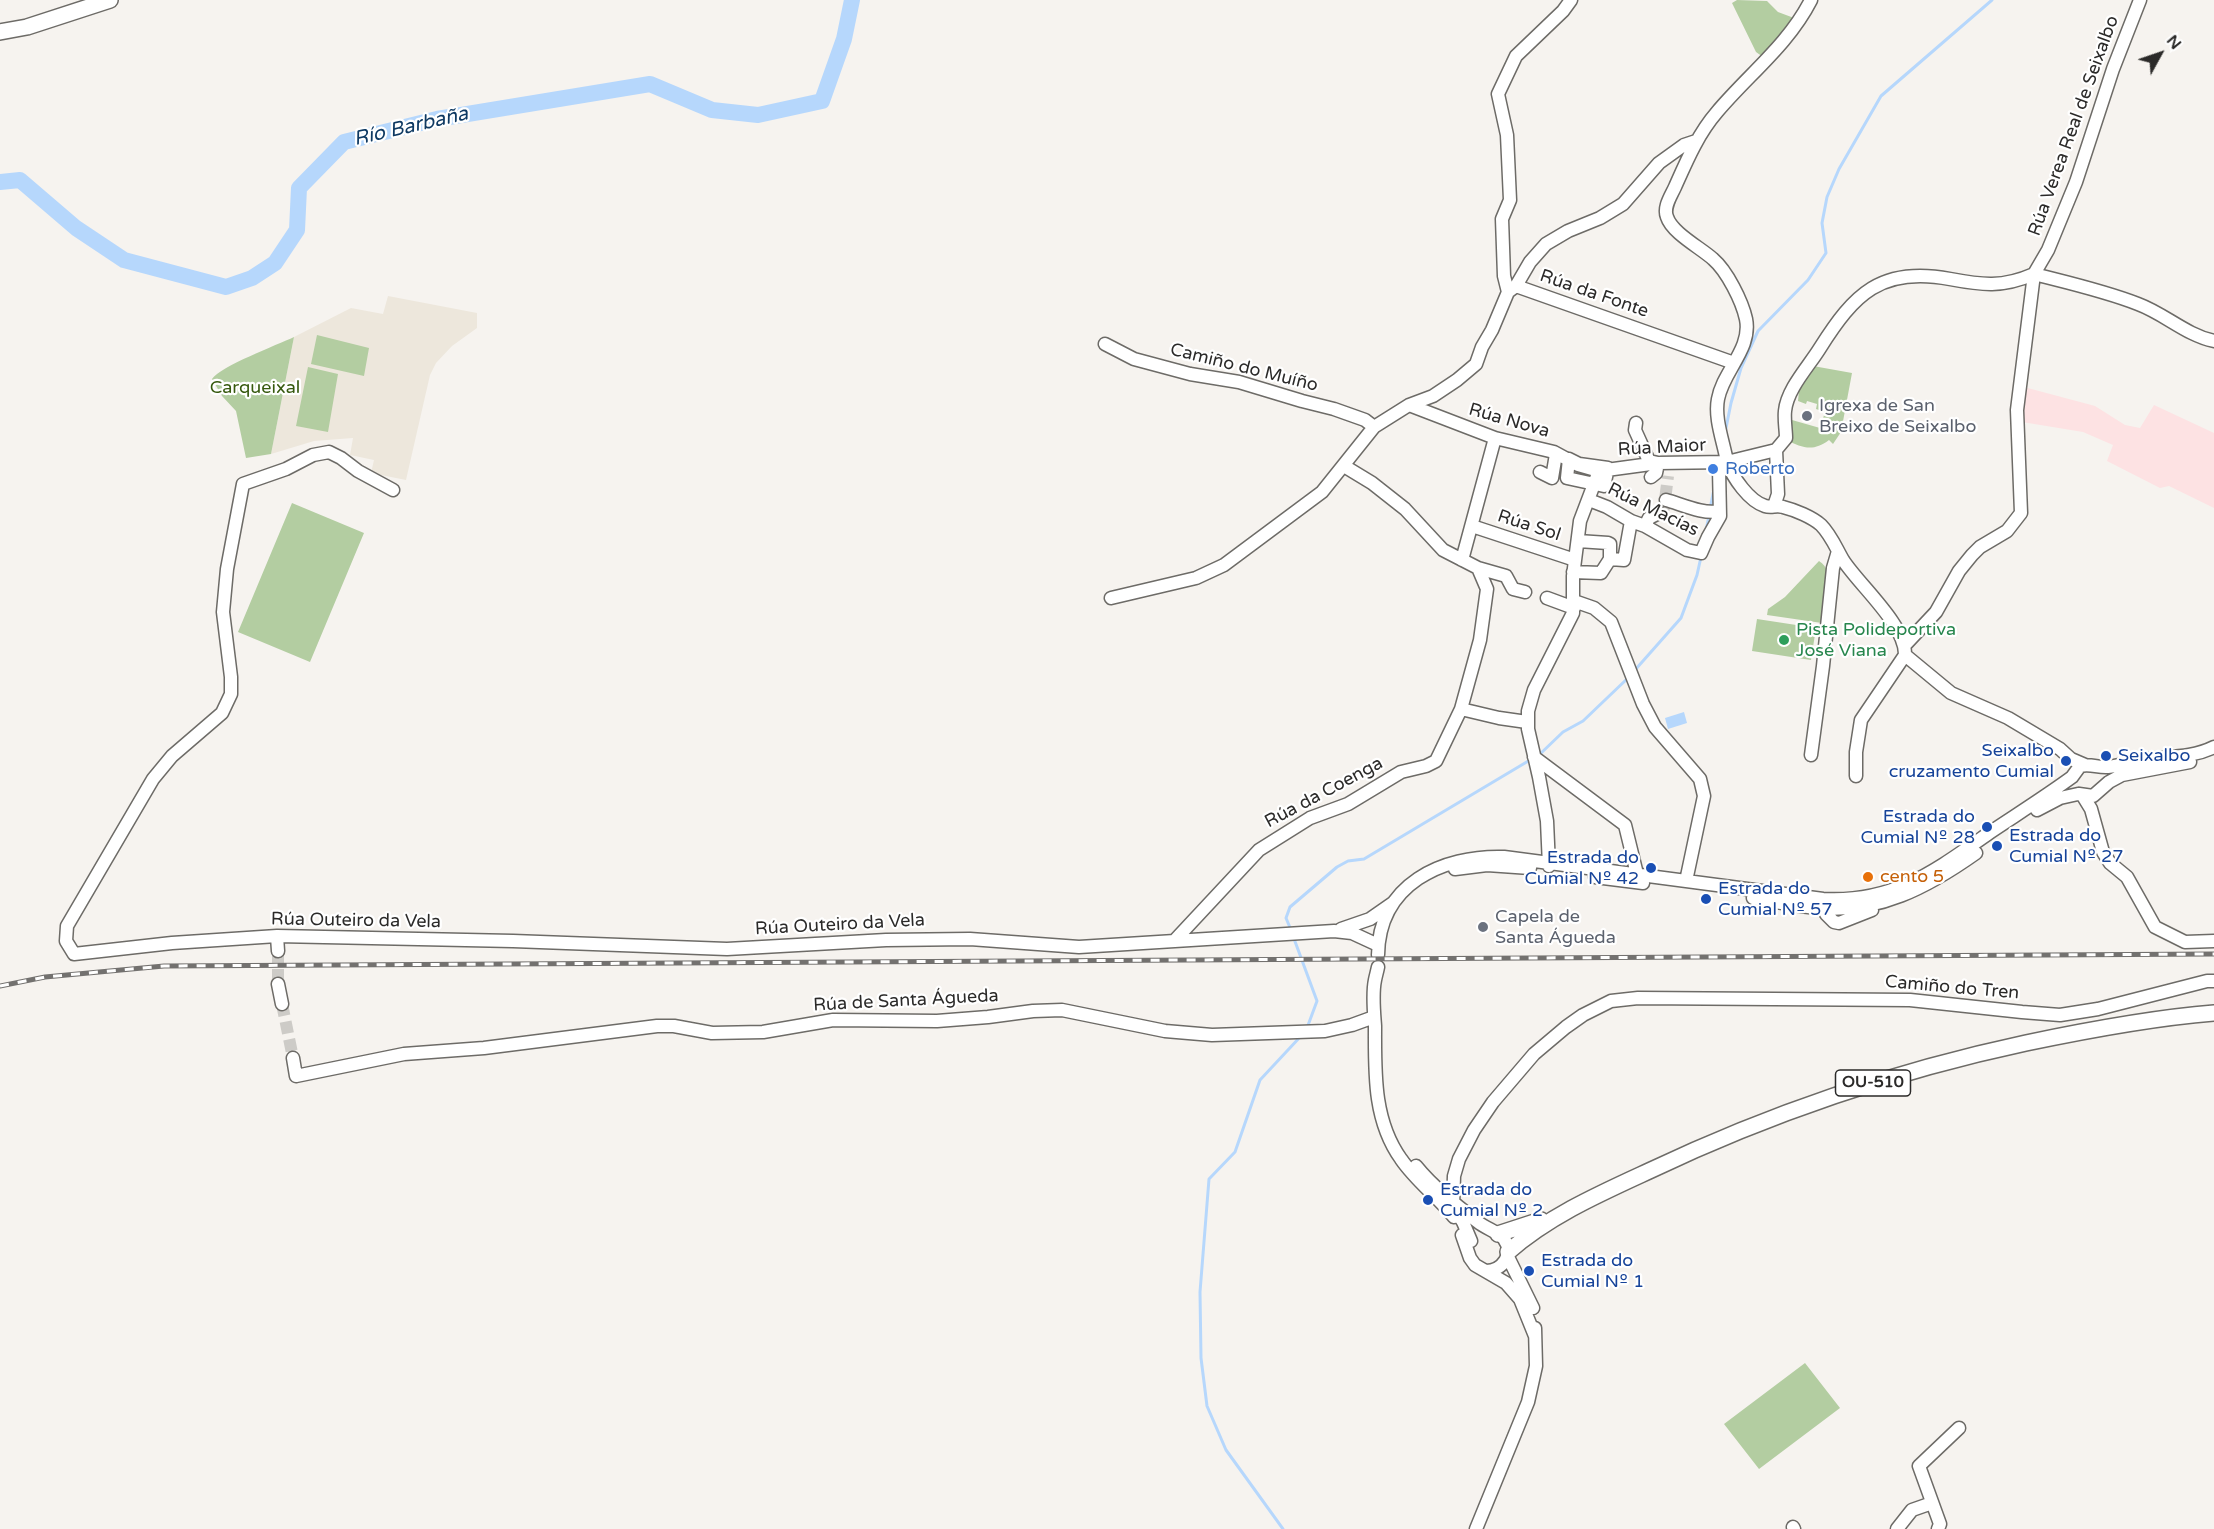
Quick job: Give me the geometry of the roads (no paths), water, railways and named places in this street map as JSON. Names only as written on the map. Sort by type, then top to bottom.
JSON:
[{"type":"main road","points":[[0,32],[27,27],[110,0]]},
{"type":"main road","name":"OU-510","points":[[1553,1218],[1710,1143],[1779,1115],[1870,1084],[1958,1058],[2071,1033],[2214,1013]]},
{"type":"main road","points":[[1494,1232],[1553,1218]]},
{"type":"main road","points":[[1508,1255],[1526,1237],[1553,1218]]},
{"type":"street","points":[[1512,289],[1504,276],[1502,219],[1510,200],[1507,135],[1498,94],[1516,56],[1563,11],[1571,0]]},
{"type":"street","points":[[1811,0],[1787,37],[1719,110],[1696,141],[1665,212],[1667,220],[1674,228],[1722,268],[1743,309],[1746,320],[1746,338],[1718,395],[1717,406],[1727,462],[1753,500],[1767,507],[1782,506],[1820,524],[1844,561],[1880,604],[1905,650],[1951,693],[2008,718],[2060,749],[2080,767],[2104,777],[2091,809]]},
{"type":"street","name":"Rúa Verea Real de Seixalbo","points":[[1905,650],[1936,612],[1959,571],[1972,555],[1980,547],[2007,531],[2021,513],[2017,410],[2034,274],[2048,250],[2072,191],[2112,69],[2140,0]]},
{"type":"street","points":[[1111,598],[1196,578],[1224,565],[1322,492],[1374,427],[1409,405],[1433,396],[1476,364],[1482,347],[1512,289],[1530,262],[1546,244],[1568,231],[1600,218],[1623,204],[1659,163],[1684,145],[1696,141]]},
{"type":"street","points":[[1774,506],[1778,494],[1776,450],[1786,438],[1784,413],[1795,387],[1842,314],[1872,287],[1892,279],[1925,276],[1989,285],[2005,284],[2034,274],[2139,304],[2154,310],[2187,331],[2211,338]]},
{"type":"street","name":"Rúa da Fonte","points":[[1512,289],[1734,363]]},
{"type":"street","name":"Camiño do Muíño","points":[[1105,344],[1134,358],[1156,365],[1190,374],[1239,382],[1302,402],[1334,409],[1365,420],[1374,427]]},
{"type":"street","name":"Rúa Nova","points":[[1409,405],[1495,438],[1556,454],[1578,465],[1604,470]]},
{"type":"street","points":[[1636,423],[1635,430],[1649,461],[1664,463]]},
{"type":"street","points":[[1462,560],[1495,438]]},
{"type":"street","name":"Rúa Maior","points":[[1604,470],[1664,463],[1727,462],[1776,450]]},
{"type":"street","name":"Rúa Outeiro da Vela","points":[[393,490],[329,452],[313,455],[286,469],[243,484],[227,569],[223,612],[231,694],[222,713],[172,756],[153,779],[67,926],[66,941],[74,954],[172,943],[278,936],[513,941],[727,949],[886,940],[970,939],[1079,947],[1334,931]]},
{"type":"street","points":[[1540,472],[1552,478],[1556,454]]},
{"type":"street","points":[[1569,459],[1567,478],[1595,483]]},
{"type":"street","points":[[1666,500],[1714,512],[1719,511],[1719,469],[1727,462]]},
{"type":"street","points":[[1664,463],[1668,476]]},
{"type":"street","points":[[1651,477],[1664,463]]},
{"type":"street","points":[[1344,466],[1372,483],[1405,509],[1443,550],[1478,568],[1506,576],[1513,589],[1525,592]]},
{"type":"street","points":[[1549,864],[1547,821],[1527,722],[1529,704],[1558,645],[1574,604],[1574,566],[1582,515],[1595,483],[1604,470]]},
{"type":"street","name":"Rúa Macías","points":[[1589,500],[1645,526],[1687,550],[1701,553],[1720,516],[1719,511]]},
{"type":"street","points":[[1645,526],[1649,518],[1659,513]]},
{"type":"street","points":[[1578,541],[1608,543],[1610,544],[1610,559],[1624,560],[1631,521]]},
{"type":"street","name":"Rúa Sol","points":[[1472,526],[1597,574],[1601,573],[1610,559]]},
{"type":"street","points":[[1811,755],[1833,568],[1838,550]]},
{"type":"street","name":"Rúa da Coenga","points":[[1175,940],[1259,850],[1310,818],[1348,804],[1401,772],[1426,766],[1436,760],[1461,709],[1480,640],[1487,590],[1478,568]]},
{"type":"street","points":[[1547,598],[1594,608],[1611,622],[1643,704],[1656,728],[1700,779],[1704,796],[1686,881]]},
{"type":"street","points":[[1856,776],[1856,753],[1861,720],[1905,650]]},
{"type":"street","points":[[1461,709],[1527,722]]},
{"type":"street","points":[[1846,911],[1896,894],[2080,767],[2122,765],[2140,760],[2185,756],[2214,747]]},
{"type":"street","points":[[1786,894],[1800,902],[1846,911],[1884,903],[1937,879],[2045,805],[2060,798],[2100,790],[2122,775],[2178,766],[2214,754]]},
{"type":"street","points":[[1534,757],[1625,825],[1637,874]]},
{"type":"street","points":[[2080,767],[2073,786],[2091,809],[2103,852],[2110,863],[2127,877],[2155,927],[2185,942],[2214,941]]},
{"type":"street","points":[[1334,931],[1370,919],[1393,903],[1416,880],[1433,869],[1449,862],[1487,856],[1842,900],[1873,896],[1916,881]]},
{"type":"street","points":[[1505,866],[1523,862],[1549,864],[1606,874],[1623,881]]},
{"type":"street","points":[[1387,917],[1408,894],[1446,872],[1470,866],[1505,866],[1826,906]]},
{"type":"street","points":[[1393,903],[1387,917],[1375,980],[1377,1096],[1389,1137],[1408,1168],[1456,1220],[1470,1245]]},
{"type":"street","points":[[1334,931],[1352,933],[1378,960],[1384,1088],[1393,1126],[1404,1150],[1453,1202],[1505,1240],[1508,1255],[1533,1308],[1536,1366],[1528,1402],[1476,1529]]},
{"type":"street","points":[[278,936],[278,951]]},
{"type":"street","name":"Camiño do Tren","points":[[1453,1202],[1454,1176],[1459,1159],[1474,1130],[1512,1077],[1548,1041],[1583,1015],[1611,1001],[1638,998],[1910,1000],[2060,1015],[2098,1009],[2214,981]]},
{"type":"street","points":[[278,984],[282,1004]]},
{"type":"street","name":"Rúa de Santa Águeda","points":[[293,1058],[296,1076],[404,1054],[484,1048],[657,1026],[674,1026],[712,1033],[763,1032],[833,1020],[936,1021],[1055,1010],[1165,1031],[1222,1035],[1325,1031],[1374,1017]]},
{"type":"street","points":[[1453,1202],[1463,1222],[1472,1262],[1506,1284],[1520,1299],[1535,1336]]},
{"type":"street","points":[[1470,1245],[1481,1233],[1494,1232]]},
{"type":"street","points":[[1486,1271],[1498,1269],[1504,1264],[1508,1255]]},
{"type":"street","points":[[1938,1529],[1940,1524],[1919,1466],[1959,1428]]},
{"type":"street","points":[[1897,1529],[1911,1510],[1932,1503]]},
{"type":"water","points":[[1684,712],[1687,723],[1668,729],[1665,718]]},
{"type":"waterway","name":"Río Barbaña","points":[[0,182],[20,180],[76,228],[124,260],[226,287],[252,278],[275,263],[297,230],[299,188],[344,142],[437,119],[650,84],[712,110],[758,115],[822,101],[844,39],[852,0]]},
{"type":"waterway","points":[[1725,433],[1741,368],[1758,331],[1808,280],[1826,253],[1822,223],[1827,197],[1839,169],[1881,96],[1992,0]]},
{"type":"waterway","points":[[1710,509],[1714,489]]},
{"type":"waterway","points":[[1706,530],[1709,516]]},
{"type":"waterway","points":[[1635,670],[1681,618],[1697,575],[1701,557]]},
{"type":"waterway","points":[[1539,755],[1563,732],[1583,721],[1628,678]]},
{"type":"waterway","points":[[1291,930],[1286,918],[1290,907],[1337,867],[1348,861],[1364,859],[1530,760]]},
{"type":"waterway","points":[[1293,936],[1317,1001],[1307,1028]]},
{"type":"waterway","points":[[1283,1529],[1226,1450],[1207,1406],[1201,1358],[1200,1292],[1209,1179],[1235,1152],[1260,1080],[1301,1036]]},
{"type":"tunnel","points":[[1659,513],[1664,508],[1668,476]]},
{"type":"tunnel","points":[[278,951],[278,984]]},
{"type":"tunnel","points":[[282,1004],[293,1058]]},
{"type":"railway","points":[[0,986],[45,977],[164,966],[2214,954]]},
{"type":"place","name":"Igrexa de San Breixo de Seixalbo","points":[[1807,416]]},
{"type":"place","name":"Roberto","points":[[1713,469]]},
{"type":"place","name":"Pista Polideportiva José Viana","points":[[1784,640]]},
{"type":"place","name":"Seixalbo","points":[[2106,756]]},
{"type":"place","name":"Seixalbo cruzamento Cumial","points":[[2066,761]]},
{"type":"place","name":"Estrada do Cumial Nº 28","points":[[1987,827]]},
{"type":"place","name":"Estrada do Cumial Nº 27","points":[[1997,846]]},
{"type":"place","name":"Estrada do Cumial Nº 42","points":[[1651,868]]},
{"type":"place","name":"cento 5","points":[[1868,877]]},
{"type":"place","name":"Estrada do Cumial Nº 57","points":[[1706,899]]},
{"type":"place","name":"Capela de Santa Águeda","points":[[1483,927]]},
{"type":"place","name":"Estrada do Cumial Nº 2","points":[[1428,1200]]},
{"type":"place","name":"Estrada do Cumial Nº 1","points":[[1529,1271]]},
{"type":"park label","name":"Carqueixal","points":[[255,388]]}]
